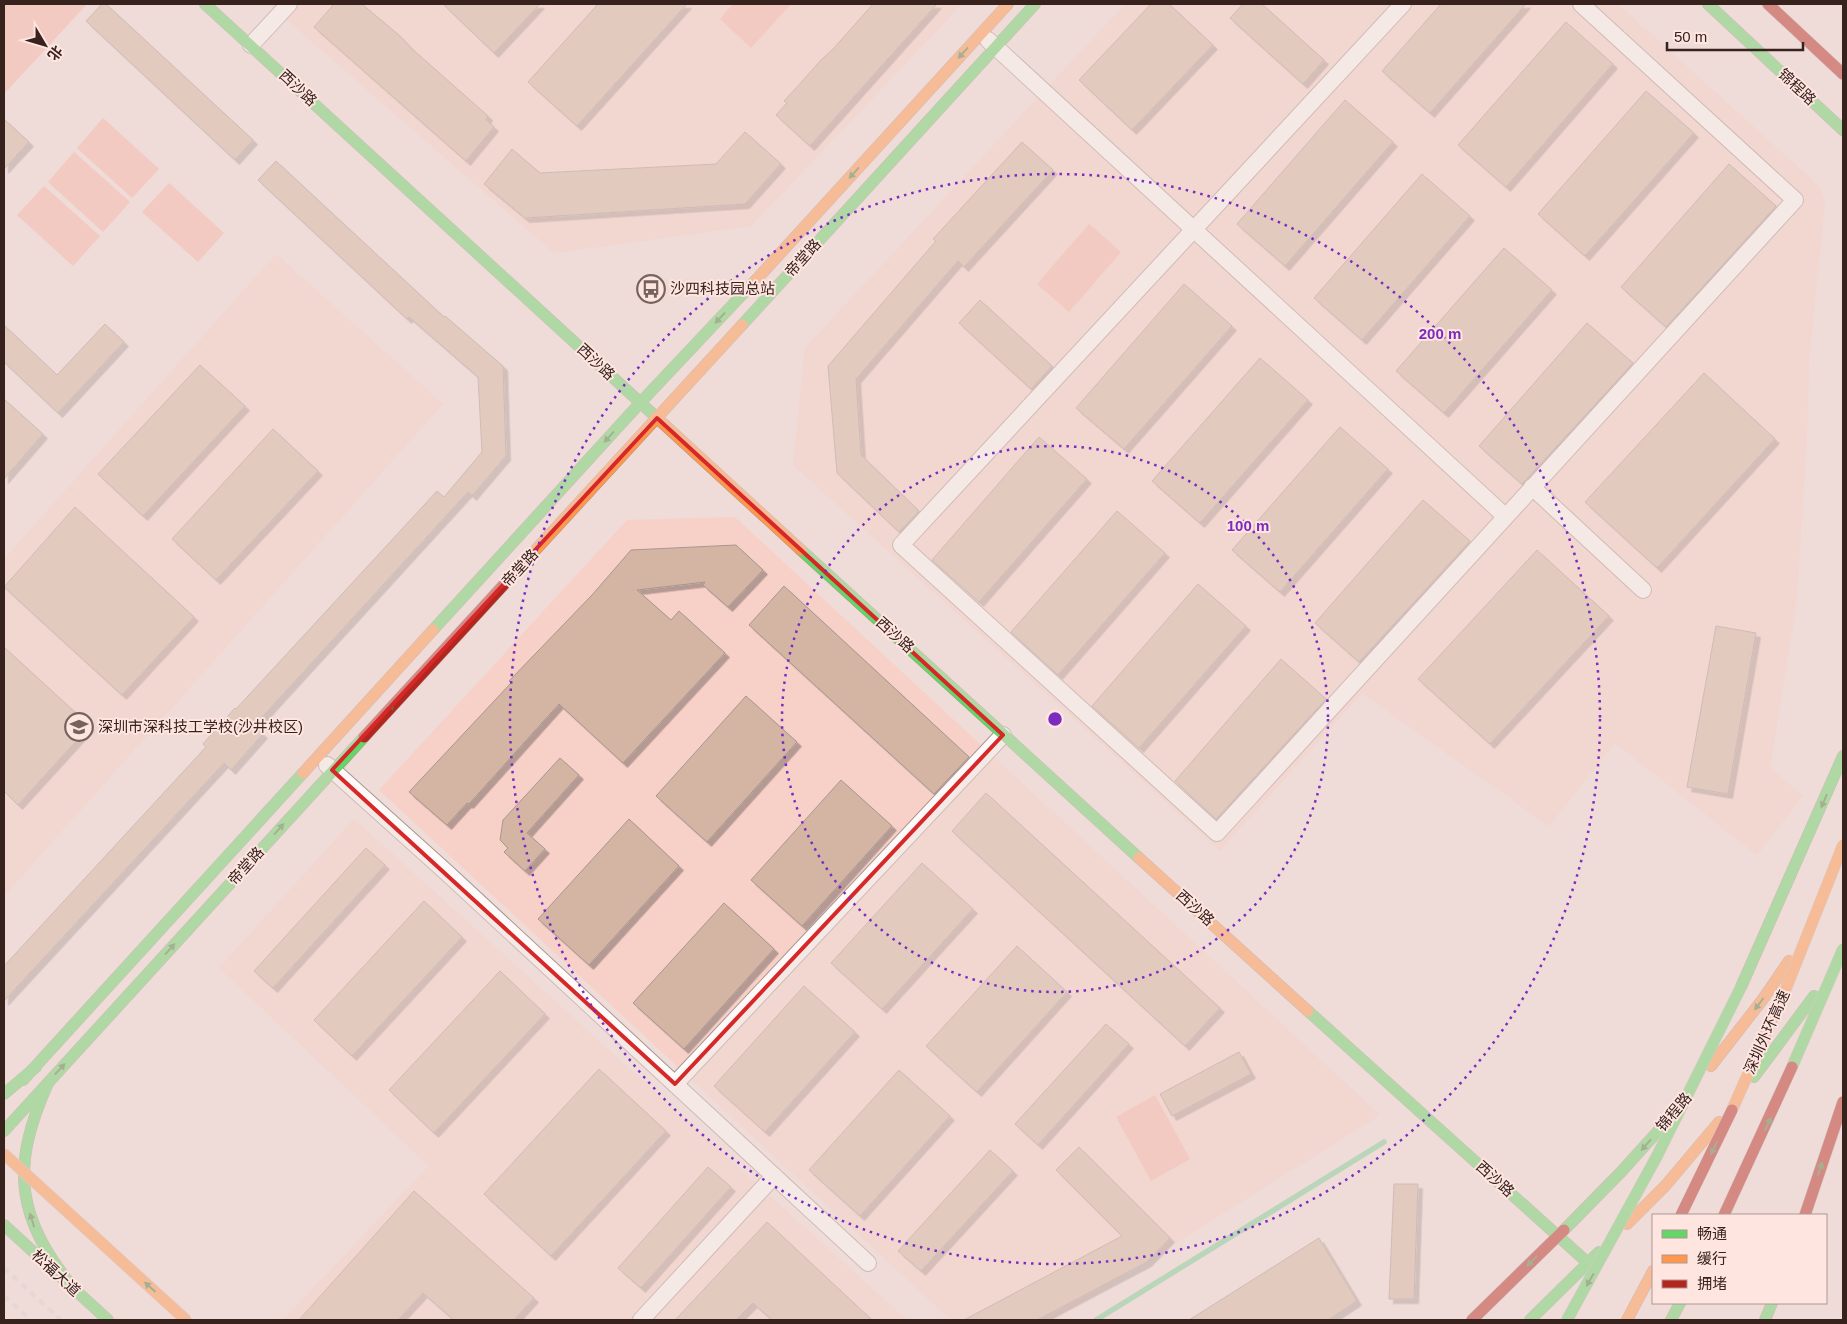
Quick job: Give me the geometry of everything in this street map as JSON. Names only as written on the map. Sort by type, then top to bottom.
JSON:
[{"type":"main road","name":"西沙路","points":[[205,4],[1003,735],[1588,1263]]},
{"type":"main road","name":"帝堂路","points":[[4,1102],[640,403],[1008,4]]},
{"type":"main road","name":"帝堂路","points":[[4,1131],[332,770],[1035,4]]},
{"type":"main road","name":"锦程路","points":[[1708,4],[1843,130]]},
{"type":"main road","points":[[1768,4],[1843,74]]},
{"type":"main road","points":[[1566,1320],[1638,1193],[1708,1057],[1791,876],[1843,756]]},
{"type":"main road","name":"深圳外环高速","points":[[1682,1214],[1736,1102],[1777,1008],[1843,845]]},
{"type":"main road","name":"锦程路","points":[[1472,1320],[1588,1208],[1684,1102],[1763,999],[1807,935],[1843,876]]},
{"type":"main road","points":[[1724,1214],[1770,1118],[1843,949]]},
{"type":"main road","points":[[1530,1320],[1666,1185],[1715,1127],[1796,1023],[1843,954]]},
{"type":"main road","points":[[4,1094],[36,1067]]},
{"type":"main road","points":[[48,1084],[33,1115],[26,1142],[24,1184],[30,1217],[40,1242],[49,1259],[75,1290]]},
{"type":"main road","points":[[1805,1214],[1843,1102]]},
{"type":"main road","points":[[4,1154],[186,1320]]},
{"type":"main road","name":"松福大道","points":[[4,1225],[108,1320]]},
{"type":"main road","points":[[1627,1320],[1652,1273]]},
{"type":"main road","points":[[1671,1320],[1679,1304]]},
{"type":"main road","points":[[1765,1320],[1772,1304]]},
{"type":"street","points":[[251,45],[289,4]]},
{"type":"street","points":[[1403,4],[901,545],[1217,833],[1795,200],[1580,4]]},
{"type":"street","points":[[981,33],[1505,516]]},
{"type":"street","points":[[1532,487],[1644,590]]},
{"type":"street","points":[[675,1084],[1003,735]]},
{"type":"street","points":[[318,756],[868,1263]]},
{"type":"street","points":[[641,1320],[774,1176]]},
{"type":"highlighted area","points":[[657,418],[1003,735],[675,1084],[332,770]]},
{"type":"shaded area","points":[[4,4],[87,4],[4,94]]},
{"type":"shaded area","points":[[269,4],[962,4],[751,226],[554,253]]},
{"type":"shaded area","points":[[733,4],[791,4],[751,48],[720,19]]},
{"type":"shaded area","points":[[1125,4],[1618,4],[1819,186],[1825,203],[1809,361],[1807,432],[1797,599],[1770,768],[1803,796],[1757,855],[1615,743],[1549,826],[1362,693],[1220,851],[793,465],[805,348]]},
{"type":"shaded area","points":[[103,118],[159,169],[132,198],[77,148]]},
{"type":"shaded area","points":[[74,152],[130,202],[103,232],[48,182]]},
{"type":"shaded area","points":[[169,183],[224,233],[198,262],[142,212]]},
{"type":"shaded area","points":[[44,186],[100,236],[73,266],[17,215]]},
{"type":"shaded area","points":[[1089,224],[1121,252],[1069,312],[1037,284]]},
{"type":"shaded area","name":"深圳市深科技工学校(沙井校区)","points":[[276,254],[443,404],[4,896],[4,559]]},
{"type":"shaded area","points":[[735,517],[1380,1115],[1053,1320],[951,1320],[379,790],[627,520]]},
{"type":"shaded area","points":[[354,819],[907,1320],[283,1320],[429,1166],[219,968]]},
{"type":"shaded area","points":[[1155,1095],[1190,1159],[1151,1181],[1116,1117]]},
{"type":"building","points":[[102,4],[106,4],[253,140],[235,160],[86,21]]},
{"type":"building","points":[[334,4],[362,4],[488,116],[486,120],[494,127],[466,161],[314,27]]},
{"type":"building","points":[[443,4],[540,4],[494,53]]},
{"type":"building","points":[[598,4],[687,4],[577,126],[528,82]]},
{"type":"building","points":[[873,4],[937,4],[810,146],[776,115],[787,103],[784,101]]},
{"type":"building","points":[[1151,4],[1169,4],[1213,45],[1132,130],[1079,80]]},
{"type":"building","points":[[1243,4],[1262,4],[1324,60],[1303,84],[1230,18]]},
{"type":"building","points":[[1441,4],[1526,4],[1430,113],[1382,71]]},
{"type":"building","points":[[1566,22],[1613,64],[1506,187],[1458,145]]},
{"type":"building","points":[[1646,91],[1694,133],[1585,256],[1538,214]]},
{"type":"building","points":[[1345,100],[1393,142],[1285,266],[1237,224]]},
{"type":"building","points":[[4,119],[29,142],[4,169]]},
{"type":"building","points":[[745,132],[781,164],[745,204],[525,218],[484,184],[512,149],[540,173],[716,164]]},
{"type":"building","points":[[1022,142],[1053,170],[964,267],[958,261],[856,379],[861,455],[919,511],[899,532],[837,473],[828,366],[936,241],[933,239]]},
{"type":"building","points":[[276,161],[444,317],[503,366],[506,456],[472,496],[468,492],[254,726],[263,734],[231,770],[224,763],[4,1001],[4,966],[206,747],[203,744],[235,708],[437,491],[444,497],[482,452],[478,377],[409,317],[407,319],[258,180]]},
{"type":"building","points":[[1729,164],[1776,206],[1666,327],[1621,287]]},
{"type":"building","points":[[1422,174],[1470,216],[1362,340],[1314,298]]},
{"type":"building","points":[[1504,248],[1552,290],[1444,413],[1396,371]]},
{"type":"building","points":[[1184,284],[1232,326],[1124,449],[1076,408]]},
{"type":"building","points":[[980,300],[1052,366],[1031,389],[959,323]]},
{"type":"building","points":[[1587,323],[1633,363],[1522,484],[1479,446]]},
{"type":"building","points":[[105,324],[124,342],[58,413],[4,362],[4,325],[57,375]]},
{"type":"building","points":[[1260,358],[1308,400],[1200,523],[1152,481]]},
{"type":"building","points":[[200,365],[245,406],[143,516],[98,474]]},
{"type":"building","points":[[1704,373],[1775,439],[1657,568],[1585,502]]},
{"type":"building","points":[[4,399],[43,434],[4,479]]},
{"type":"building","points":[[1340,427],[1388,469],[1280,592],[1232,550]]},
{"type":"building","points":[[273,429],[318,471],[216,580],[172,539]]},
{"type":"building","points":[[1039,437],[1087,479],[979,602],[932,560]]},
{"type":"building","points":[[1423,500],[1470,541],[1359,662],[1315,623]]},
{"type":"building","points":[[75,507],[194,617],[122,695],[4,587]]},
{"type":"building","points":[[1117,511],[1165,553],[1058,675],[1011,632]]},
{"type":"building","points":[[736,545],[763,570],[728,607],[703,585],[705,582],[637,590],[671,620],[679,611],[725,653],[623,763],[559,704],[469,804],[467,803],[447,825],[409,792],[511,683],[509,681],[592,595],[631,550]]},
{"type":"building","points":[[1537,550],[1609,616],[1490,744],[1418,679]]},
{"type":"building","points":[[1198,584],[1246,626],[1139,748],[1092,706]]},
{"type":"building","points":[[784,586],[969,757],[934,794],[749,625]]},
{"type":"building","points":[[1716,626],[1756,633],[1728,794],[1687,787]]},
{"type":"building","points":[[4,647],[90,726],[18,805],[4,791]]},
{"type":"building","points":[[1281,659],[1326,699],[1216,819],[1175,781]]},
{"type":"building","points":[[746,696],[797,742],[707,842],[656,796]]},
{"type":"building","points":[[560,758],[579,775],[527,833],[545,849],[525,871],[504,852],[508,848],[500,840],[503,820]]},
{"type":"building","points":[[841,780],[892,826],[802,926],[751,880]]},
{"type":"building","points":[[986,793],[1220,1008],[1185,1046],[952,831]]},
{"type":"building","points":[[629,819],[679,866],[589,965],[538,919]]},
{"type":"building","points":[[366,848],[385,865],[273,988],[254,971]]},
{"type":"building","points":[[922,863],[973,909],[882,1009],[831,963]]},
{"type":"building","points":[[424,901],[462,937],[352,1056],[314,1020]]},
{"type":"building","points":[[724,903],[774,949],[684,1049],[633,1003]]},
{"type":"building","points":[[1017,946],[1067,992],[977,1092],[926,1046]]},
{"type":"building","points":[[500,971],[545,1014],[434,1133],[389,1090]]},
{"type":"building","points":[[804,986],[855,1032],[765,1132],[714,1086]]},
{"type":"building","points":[[1106,1024],[1129,1044],[1038,1145],[1015,1124]]},
{"type":"building","points":[[1239,1052],[1251,1074],[1172,1116],[1160,1094]]},
{"type":"building","points":[[599,1069],[666,1131],[551,1256],[484,1194]]},
{"type":"building","points":[[899,1070],[950,1116],[860,1216],[809,1170]]},
{"type":"building","points":[[1079,1147],[1170,1238],[1147,1262],[1037,1320],[964,1320],[1122,1236],[1056,1170]]},
{"type":"building","points":[[990,1150],[1013,1171],[921,1271],[898,1251]]},
{"type":"building","points":[[708,1167],[731,1187],[641,1288],[618,1268]]},
{"type":"building","points":[[1394,1184],[1418,1184],[1414,1299],[1389,1299]]},
{"type":"building","points":[[414,1191],[534,1298],[514,1320],[454,1320],[423,1293],[398,1320],[299,1320]]},
{"type":"building","points":[[767,1222],[872,1320],[772,1320],[753,1303],[736,1320],[675,1320]]},
{"type":"building","points":[[1319,1238],[1357,1301],[1328,1320],[1189,1320]]},
{"type":"waterway","points":[[1096,1320],[1384,1142]]},
{"type":"railway","points":[[4,1268],[61,1320]]},
{"type":"railway","points":[[4,1296],[31,1320]]},
{"type":"traffic: fast","points":[[205,4],[656,417]]},
{"type":"traffic: fast","points":[[742,325],[1035,4]]},
{"type":"traffic: fast","points":[[1708,4],[1843,130]]},
{"type":"traffic: fast","points":[[433,630],[640,403],[755,281]]},
{"type":"traffic: fast","points":[[801,550],[1139,858]]},
{"type":"traffic: fast","points":[[4,1131],[364,737]]},
{"type":"traffic: fast","points":[[1741,987],[1843,756]]},
{"type":"traffic: fast","points":[[23,1080],[303,773]]},
{"type":"traffic: fast","points":[[1792,1067],[1843,949]]},
{"type":"traffic: fast","points":[[1567,1320],[1657,1156],[1741,987]]},
{"type":"traffic: fast","points":[[1754,1077],[1814,996]]},
{"type":"traffic: fast","points":[[1308,1011],[1588,1263]]},
{"type":"traffic: fast","points":[[4,1094],[36,1067]]},
{"type":"traffic: fast","points":[[48,1083],[36,1113],[28,1141],[24,1167],[25,1191],[31,1215],[41,1239],[55,1264],[75,1290]]},
{"type":"traffic: fast","points":[[1564,1230],[1621,1172],[1668,1120]]},
{"type":"traffic: fast","points":[[4,1225],[108,1320]]},
{"type":"traffic: fast","points":[[1530,1320],[1599,1252]]},
{"type":"traffic: fast","points":[[1671,1320],[1679,1304]]},
{"type":"traffic: fast","points":[[1765,1320],[1772,1304]]},
{"type":"traffic: slow","points":[[755,281],[1008,4]]},
{"type":"traffic: slow","points":[[530,556],[742,325]]},
{"type":"traffic: slow","points":[[656,417],[801,550]]},
{"type":"traffic: slow","points":[[303,773],[433,630]]},
{"type":"traffic: slow","points":[[1732,1110],[1787,986],[1843,845]]},
{"type":"traffic: slow","points":[[1139,858],[1308,1011]]},
{"type":"traffic: slow","points":[[1711,1066],[1763,999],[1789,961]]},
{"type":"traffic: slow","points":[[1627,1224],[1666,1185],[1719,1122]]},
{"type":"traffic: slow","points":[[4,1154],[186,1320]]},
{"type":"traffic: slow","points":[[1627,1320],[1652,1273]]},
{"type":"traffic: jam","points":[[1768,4],[1843,74]]},
{"type":"traffic: jam","points":[[364,737],[530,556]]},
{"type":"traffic: jam","points":[[1724,1214],[1792,1067]]},
{"type":"traffic: jam","points":[[1805,1214],[1843,1102]]},
{"type":"traffic: jam","points":[[1681,1214],[1732,1110]]},
{"type":"traffic: jam","points":[[1472,1320],[1564,1230]]},
{"type":"place","name":"沙四科技园总站","points":[[651,289]]},
{"type":"place","name":"深圳市深科技工学校(沙井校区)","points":[[79,727]]}]
